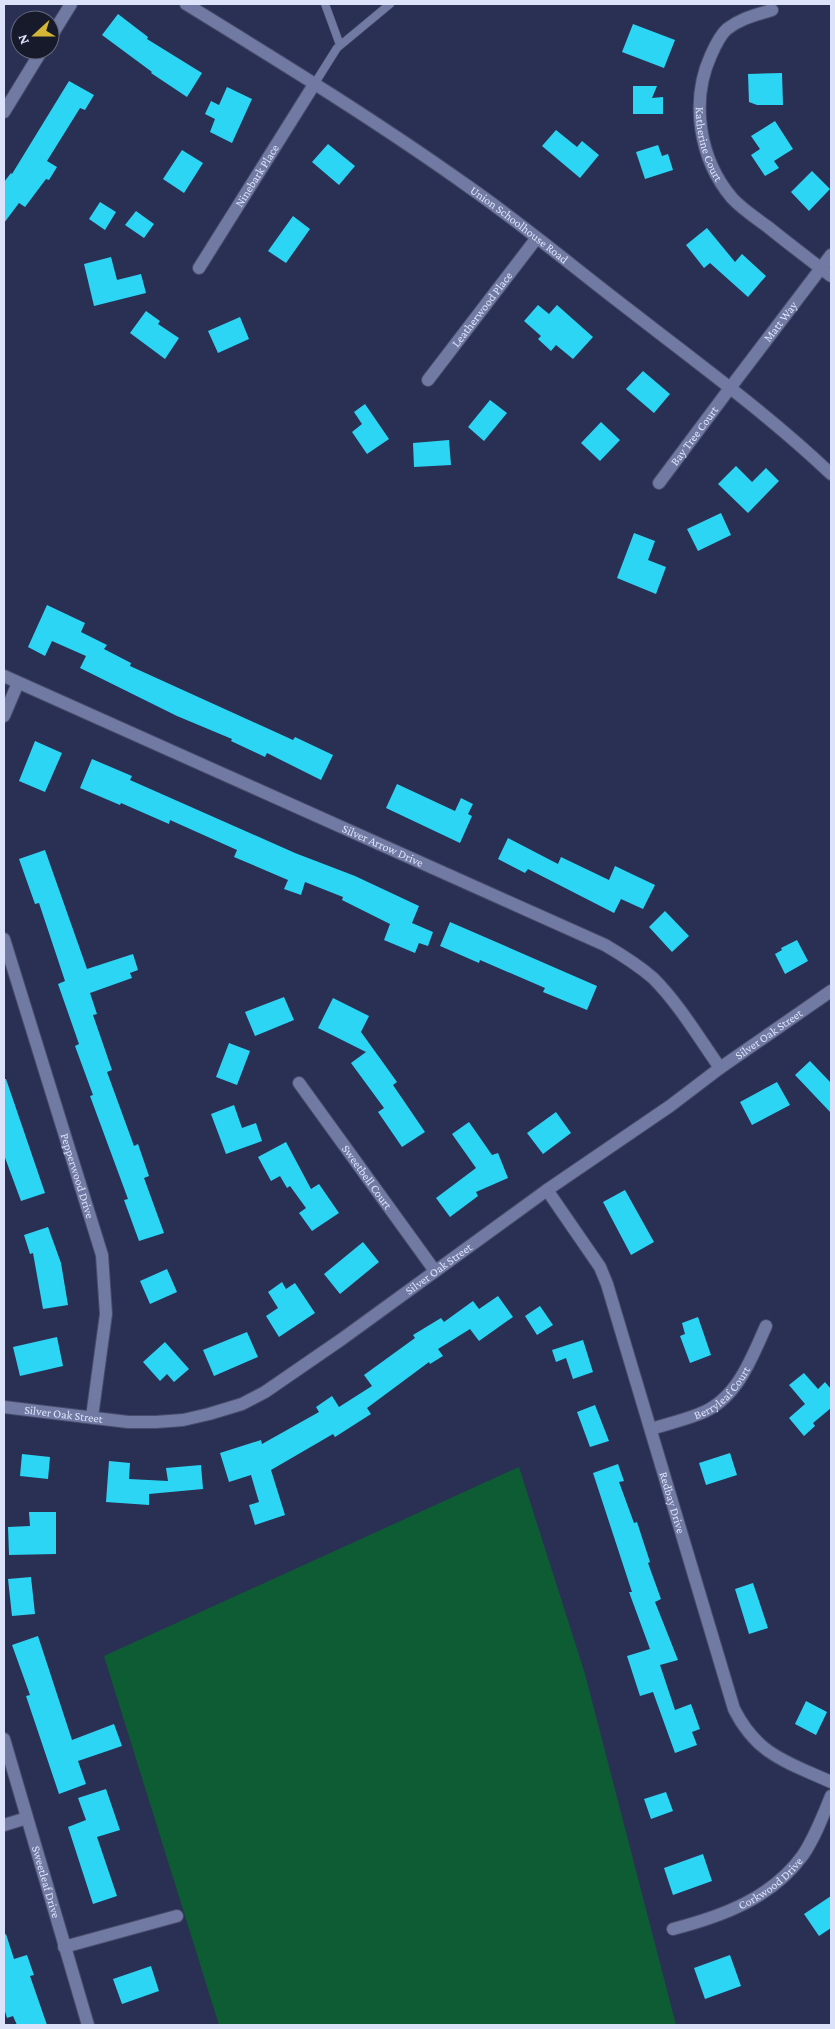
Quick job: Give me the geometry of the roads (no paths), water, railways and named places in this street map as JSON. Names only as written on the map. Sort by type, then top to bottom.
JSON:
[{"type":"street","points":[[60,22],[71,4]]},
{"type":"street","name":"Union Schoolhouse Road","points":[[186,4],[315,83],[457,178],[786,432],[831,474]]},
{"type":"street","name":"Katherine Court","points":[[772,10],[746,17],[726,30],[714,48],[706,67],[701,90],[699,117],[705,145],[715,172],[733,198],[826,272]]},
{"type":"street","points":[[4,112],[36,60]]},
{"type":"street","name":"Ninebark Place","points":[[199,268],[315,83]]},
{"type":"street","name":"Leatherwood Place","points":[[428,380],[536,239]]},
{"type":"street","name":"Matt Way","points":[[730,388],[826,272],[831,255]]},
{"type":"street","name":"Bay Tree Court","points":[[660,484],[730,388]]},
{"type":"street","name":"Silver Arrow Drive","points":[[4,676],[605,945],[634,963],[653,979],[675,1005],[720,1068]]},
{"type":"street","points":[[4,716],[18,683]]},
{"type":"street","name":"Pepperwood Drive","points":[[4,939],[102,1256],[106,1314],[92,1417]]},
{"type":"street","name":"Silver Oak Street","points":[[4,1407],[156,1422],[183,1420],[209,1414],[242,1404],[266,1392],[547,1190],[670,1106],[720,1068],[831,991]]},
{"type":"street","name":"Sweetbell Court","points":[[299,1083],[435,1271]]},
{"type":"street","name":"Redbay Drive","points":[[547,1190],[600,1267],[607,1284],[734,1709],[752,1739],[766,1750],[781,1760],[831,1782]]},
{"type":"street","name":"Berryleaf Court","points":[[651,1429],[701,1414],[717,1404],[734,1388],[745,1373],[766,1326]]},
{"type":"street","name":"Sweetleaf Drive","points":[[4,1739],[88,2025]]},
{"type":"street","name":"Corkwood Drive","points":[[673,1929],[727,1913],[752,1900],[788,1873],[803,1854],[815,1834],[831,1796]]},
{"type":"street","points":[[4,1825],[27,1818]]},
{"type":"street","points":[[64,1947],[177,1916]]},
{"type":"lane","points":[[325,4],[340,45]]},
{"type":"lane","points":[[315,83],[340,45],[390,4]]}]
